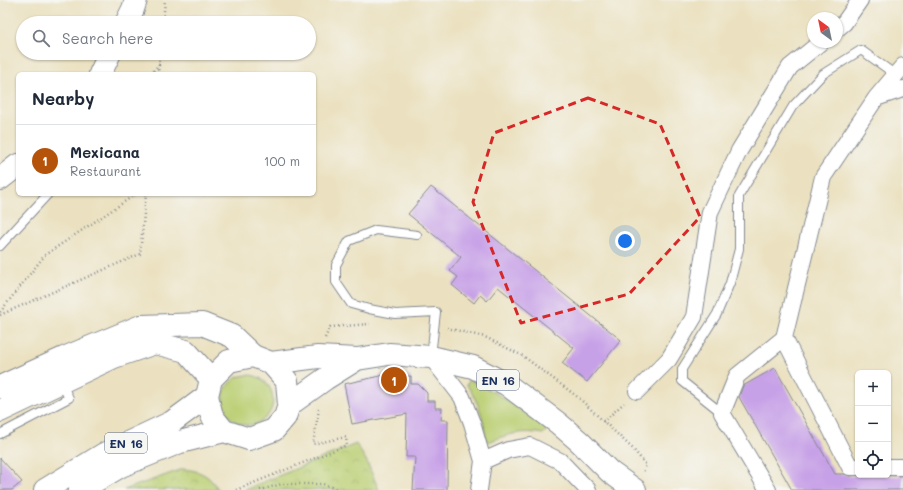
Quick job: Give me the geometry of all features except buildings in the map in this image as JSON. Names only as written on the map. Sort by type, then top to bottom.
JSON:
[{"type":"main road","points":[[130,16],[136,0]]},
{"type":"main road","points":[[101,72],[107,60]]},
{"type":"main road","points":[[0,178],[16,166]]},
{"type":"main road","points":[[0,387],[64,358],[141,326],[202,324],[232,336],[287,381],[289,405]]},
{"type":"main road","points":[[0,411],[114,358],[155,343],[186,351],[209,388],[212,416],[224,431]]},
{"type":"main road","name":"EN 16","points":[[45,490],[104,454],[172,422],[209,388],[229,361],[318,357],[357,358],[390,354],[431,357],[473,367],[506,384],[558,422],[580,442],[613,481],[635,490]]},
{"type":"main road","name":"EN 16","points":[[80,490],[121,466],[180,442],[224,431],[249,439],[274,430],[285,417],[289,405],[357,358]]},
{"type":"street","points":[[843,24],[860,0]]},
{"type":"street","points":[[637,391],[669,359],[694,318],[710,212],[739,151],[790,67],[814,48]]},
{"type":"street","points":[[768,490],[722,413],[737,376],[784,338],[822,177],[876,98],[899,70]]},
{"type":"street","points":[[876,98],[903,89]]},
{"type":"street","points":[[784,338],[850,468],[855,467]]},
{"type":"street","points":[[431,357],[462,397],[472,423],[483,461],[479,490]]},
{"type":"street","points":[[483,461],[508,450],[530,446],[560,461],[588,490]]},
{"type":"street","points":[[891,467],[903,467]]},
{"type":"lane","points":[[722,413],[682,381],[682,369],[717,314],[730,283],[739,249],[738,196],[793,106],[823,74],[861,50],[899,70]]},
{"type":"lane","points":[[0,246],[46,196]]},
{"type":"lane","points":[[417,235],[376,230],[349,241],[336,265],[336,282],[351,304],[369,310],[395,314],[436,312],[431,357]]},
{"type":"lane","points":[[0,434],[69,398],[61,383]]},
{"type":"path","points":[[164,16],[165,0]]},
{"type":"path","points":[[158,72],[159,60]]},
{"type":"path","points":[[153,72],[159,64]]},
{"type":"path","points":[[0,312],[45,254],[133,196]]},
{"type":"path","points":[[0,315],[140,254],[146,196]]},
{"type":"path","points":[[604,422],[637,391]]},
{"type":"path","points":[[236,490],[347,444],[346,437],[313,444]]},
{"type":"path","points":[[260,490],[282,484],[323,484],[340,490]]},
{"type":"highlighted area","points":[[588,98],[660,124],[700,217],[629,294],[521,323],[473,202],[494,133]]},
{"type":"green space","points":[[243,375],[253,375],[266,382],[273,395],[273,405],[266,418],[253,425],[243,425],[234,421],[227,414],[223,405],[223,395],[227,386],[234,379]]},
{"type":"green space","points":[[469,380],[500,396],[547,430],[543,434],[529,432],[515,434],[489,442],[486,440],[484,425],[478,405],[467,385]]},
{"type":"green space","points":[[356,444],[366,460],[379,490],[244,490]]},
{"type":"green space","points":[[183,469],[195,471],[208,477],[219,490],[124,490]]},
{"type":"place","name":"Mexicana","points":[[394,380]]}]
